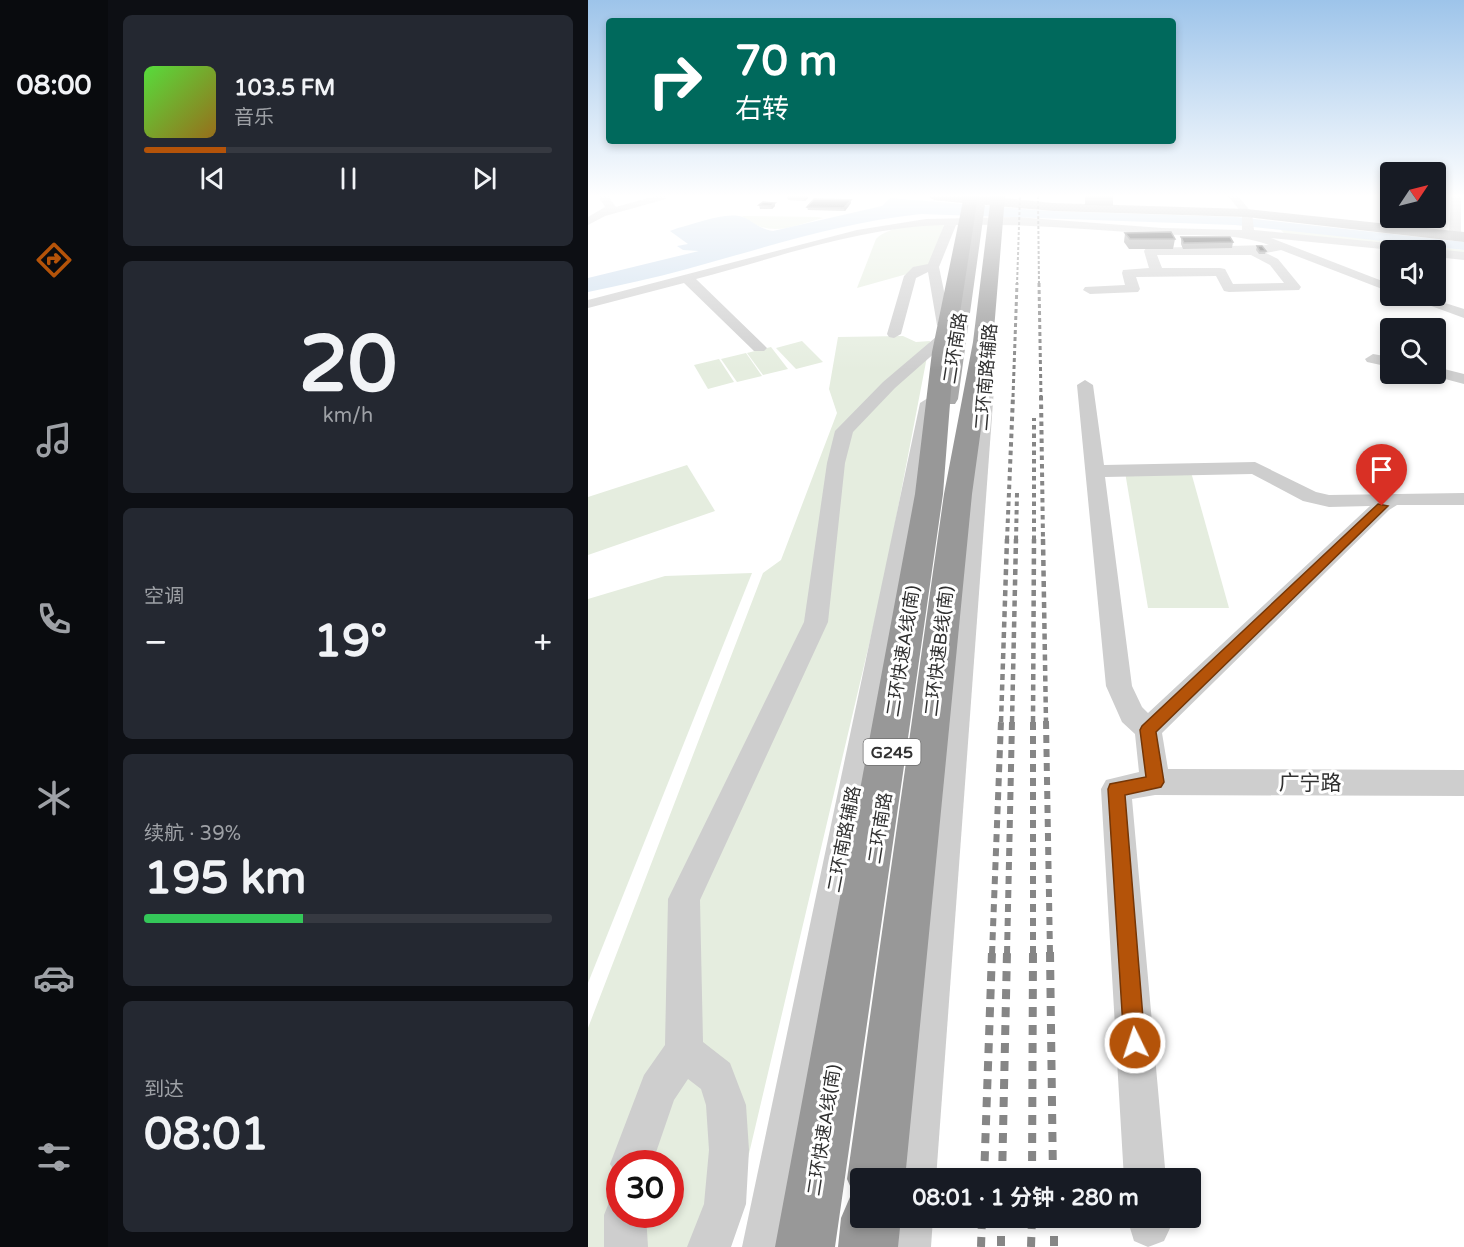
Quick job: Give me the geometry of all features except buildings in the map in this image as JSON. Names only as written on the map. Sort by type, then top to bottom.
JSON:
[{"type":"highway","name":"二环快速A线(南)","points":[[805,1247],[929,494],[943,352],[968,254]]},
{"type":"highway","name":"二环快速B线(南)","points":[[877,1168],[958,494],[983,342],[978,254]]},
{"type":"highway","points":[[868,1247],[871,1228]]},
{"type":"main road","name":"二环南路","points":[[814,1247],[971,254]]},
{"type":"main road","name":"二环南路","points":[[869,1168],[973,254]]},
{"type":"main road","points":[[860,1247],[862,1228]]},
{"type":"street","points":[[588,304],[782,254]]},
{"type":"street","points":[[894,334],[910,276],[918,270],[933,267],[946,254]]},
{"type":"street","name":"二环南路辅路","points":[[764,1247],[942,332],[967,254]]},
{"type":"street","name":"二环南路辅路","points":[[916,1168],[991,332],[989,296],[981,254]]},
{"type":"street","points":[[1151,254],[1157,272]]},
{"type":"street","points":[[1090,290],[1133,290],[1128,273],[1157,272],[1220,272],[1229,288],[1294,287],[1275,262],[1259,254]]},
{"type":"street","points":[[1299,254],[1380,283]]},
{"type":"street","points":[[1310,254],[1380,282]]},
{"type":"street","points":[[1447,254],[1464,256]]},
{"type":"street","points":[[636,1150],[658,1089],[684,1051],[684,899],[816,622],[836,463],[844,431],[942,332],[933,267]]},
{"type":"street","points":[[688,279],[759,348]]},
{"type":"street","points":[[1446,303],[1464,309]]},
{"type":"street","points":[[1439,306],[1464,315]]},
{"type":"street","points":[[1372,359],[1380,360]]},
{"type":"street","points":[[1446,374],[1464,379]]},
{"type":"street","points":[[1085,386],[1119,686],[1132,714],[1148,730],[1155,782]]},
{"type":"street","points":[[1094,471],[1255,468],[1310,497],[1329,501],[1464,499]]},
{"type":"street","points":[[1148,730],[1393,499]]},
{"type":"street","name":"广宁路","points":[[1144,1168],[1116,789],[1155,782],[1464,783]]},
{"type":"street","points":[[684,1051],[716,1077],[726,1105],[729,1150],[725,1204],[709,1247]]},
{"type":"street","points":[[625,1228],[626,1247]]},
{"type":"street","points":[[909,1247],[911,1228]]},
{"type":"shaded area","points":[[870,254],[934,254],[931,263],[907,274],[857,288]]},
{"type":"shaded area","points":[[1446,254],[1464,254],[1464,257],[1446,255]]},
{"type":"shaded area","points":[[903,336],[916,342],[930,341],[884,581],[727,1247],[588,1247],[588,1028],[763,573],[781,560],[837,413],[829,389],[838,337]]},
{"type":"shaded area","points":[[802,341],[823,362],[796,369],[776,348]]},
{"type":"shaded area","points":[[771,347],[788,369],[763,375],[747,353]]},
{"type":"shaded area","points":[[746,353],[762,376],[737,382],[721,359]]},
{"type":"shaded area","points":[[719,359],[734,382],[708,389],[694,365]]},
{"type":"shaded area","points":[[687,465],[715,511],[588,555],[588,497]]},
{"type":"shaded area","points":[[1125,472],[1191,472],[1229,608],[1148,608]]},
{"type":"shaded area","points":[[752,573],[588,983],[588,599],[665,576]]},
{"type":"water","points":[[686,254],[738,254],[675,272],[588,292],[588,278]]},
{"type":"railway","points":[[1017,285],[1018,254]]},
{"type":"railway","points":[[1039,254],[1039,285]]},
{"type":"railway","points":[[1013,397],[1017,283]]},
{"type":"railway","points":[[1039,283],[1041,397]]},
{"type":"railway","points":[[1007,540],[1013,396]]},
{"type":"railway","points":[[1041,396],[1043,540]]},
{"type":"railway","points":[[1034,418],[1034,539]]},
{"type":"railway","points":[[1016,540],[1017,493]]},
{"type":"railway","points":[[1001,722],[1007,539]]},
{"type":"railway","points":[[1012,722],[1016,539]]},
{"type":"railway","points":[[1033,722],[1034,539]]},
{"type":"railway","points":[[1043,539],[1046,722]]},
{"type":"railway","points":[[992,954],[1001,721]]},
{"type":"railway","points":[[1007,954],[1012,721]]},
{"type":"railway","points":[[1046,721],[1050,954]]},
{"type":"railway","points":[[1033,722],[1033,952]]},
{"type":"railway","points":[[984,1168],[992,952]]},
{"type":"railway","points":[[1002,1168],[1007,952]]},
{"type":"railway","points":[[1032,1168],[1033,952]]},
{"type":"railway","points":[[1050,952],[1053,1168]]},
{"type":"railway","points":[[981,1247],[982,1228]]},
{"type":"railway","points":[[1001,1228],[1001,1247]]},
{"type":"railway","points":[[1031,1247],[1032,1228]]},
{"type":"railway","points":[[1054,1228],[1054,1247]]},
{"type":"route","points":[[1135,1043],[1116,789],[1155,782],[1148,730],[1382,506]]}]
